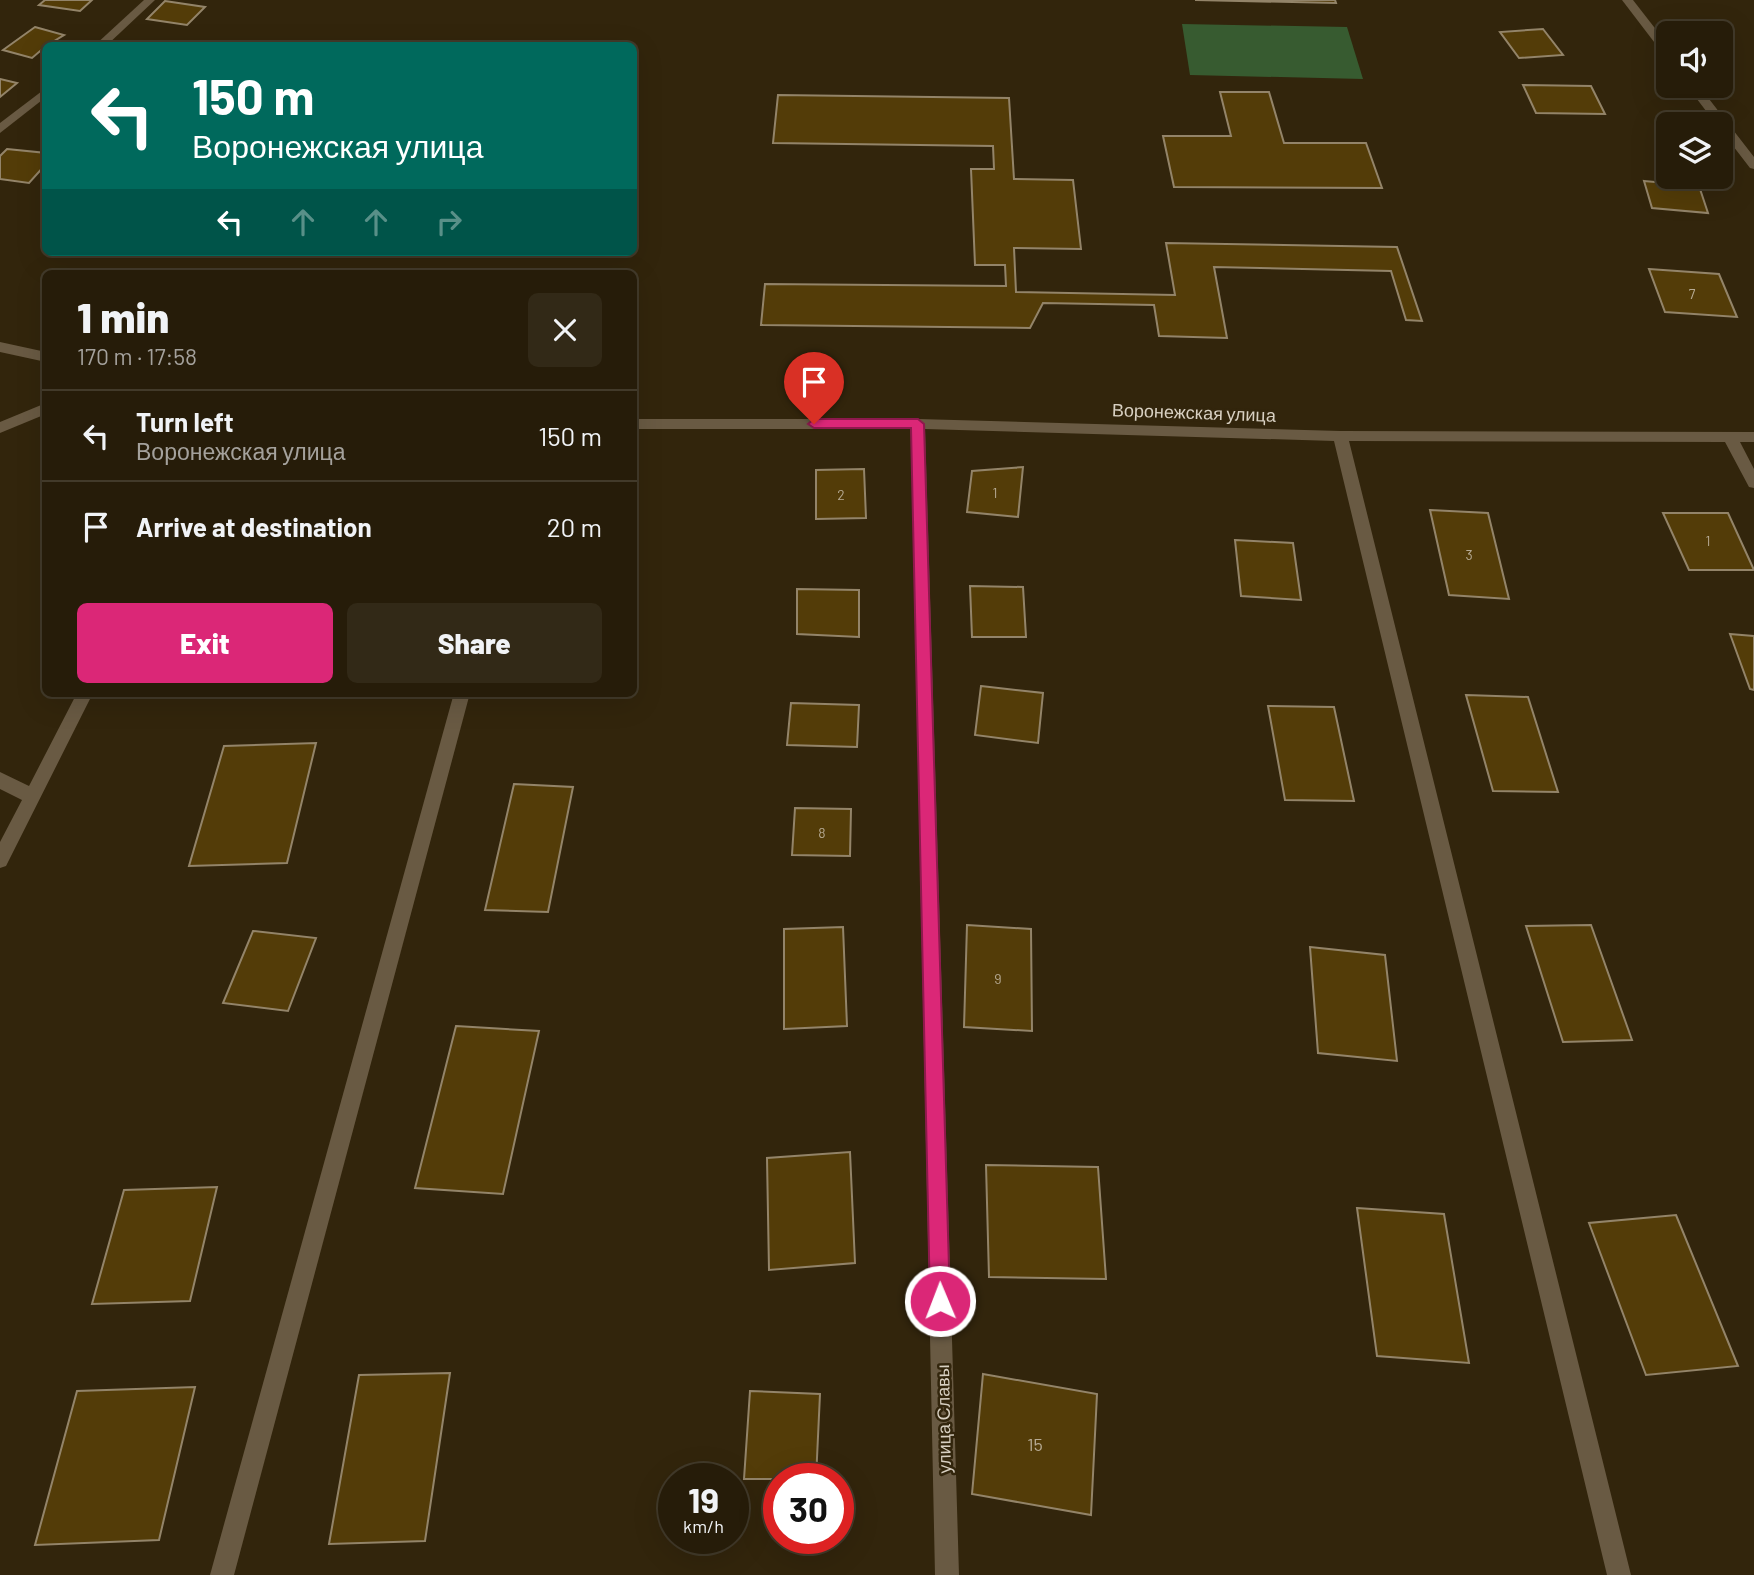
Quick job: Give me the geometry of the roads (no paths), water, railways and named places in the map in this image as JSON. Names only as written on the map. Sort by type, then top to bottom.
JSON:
[{"type":"street","points":[[103,42],[150,0]]},
{"type":"street","points":[[1627,0],[1656,37]]},
{"type":"street","points":[[0,129],[42,94]]},
{"type":"street","points":[[1702,98],[1754,165]]},
{"type":"street","points":[[0,347],[42,356]]},
{"type":"street","points":[[0,428],[42,410]]},
{"type":"street","name":"Воронежская улица","points":[[637,424],[918,424],[1340,436],[1754,437]]},
{"type":"street","name":"улица Славы","points":[[918,424],[947,1575]]},
{"type":"street","points":[[1340,436],[1619,1575]]},
{"type":"street","points":[[1730,437],[1754,483]]},
{"type":"street","points":[[0,860],[83,697]]},
{"type":"street","points":[[222,1575],[461,697]]},
{"type":"street","points":[[0,780],[31,796]]},
{"type":"street","points":[[0,830],[19,821]]}]
